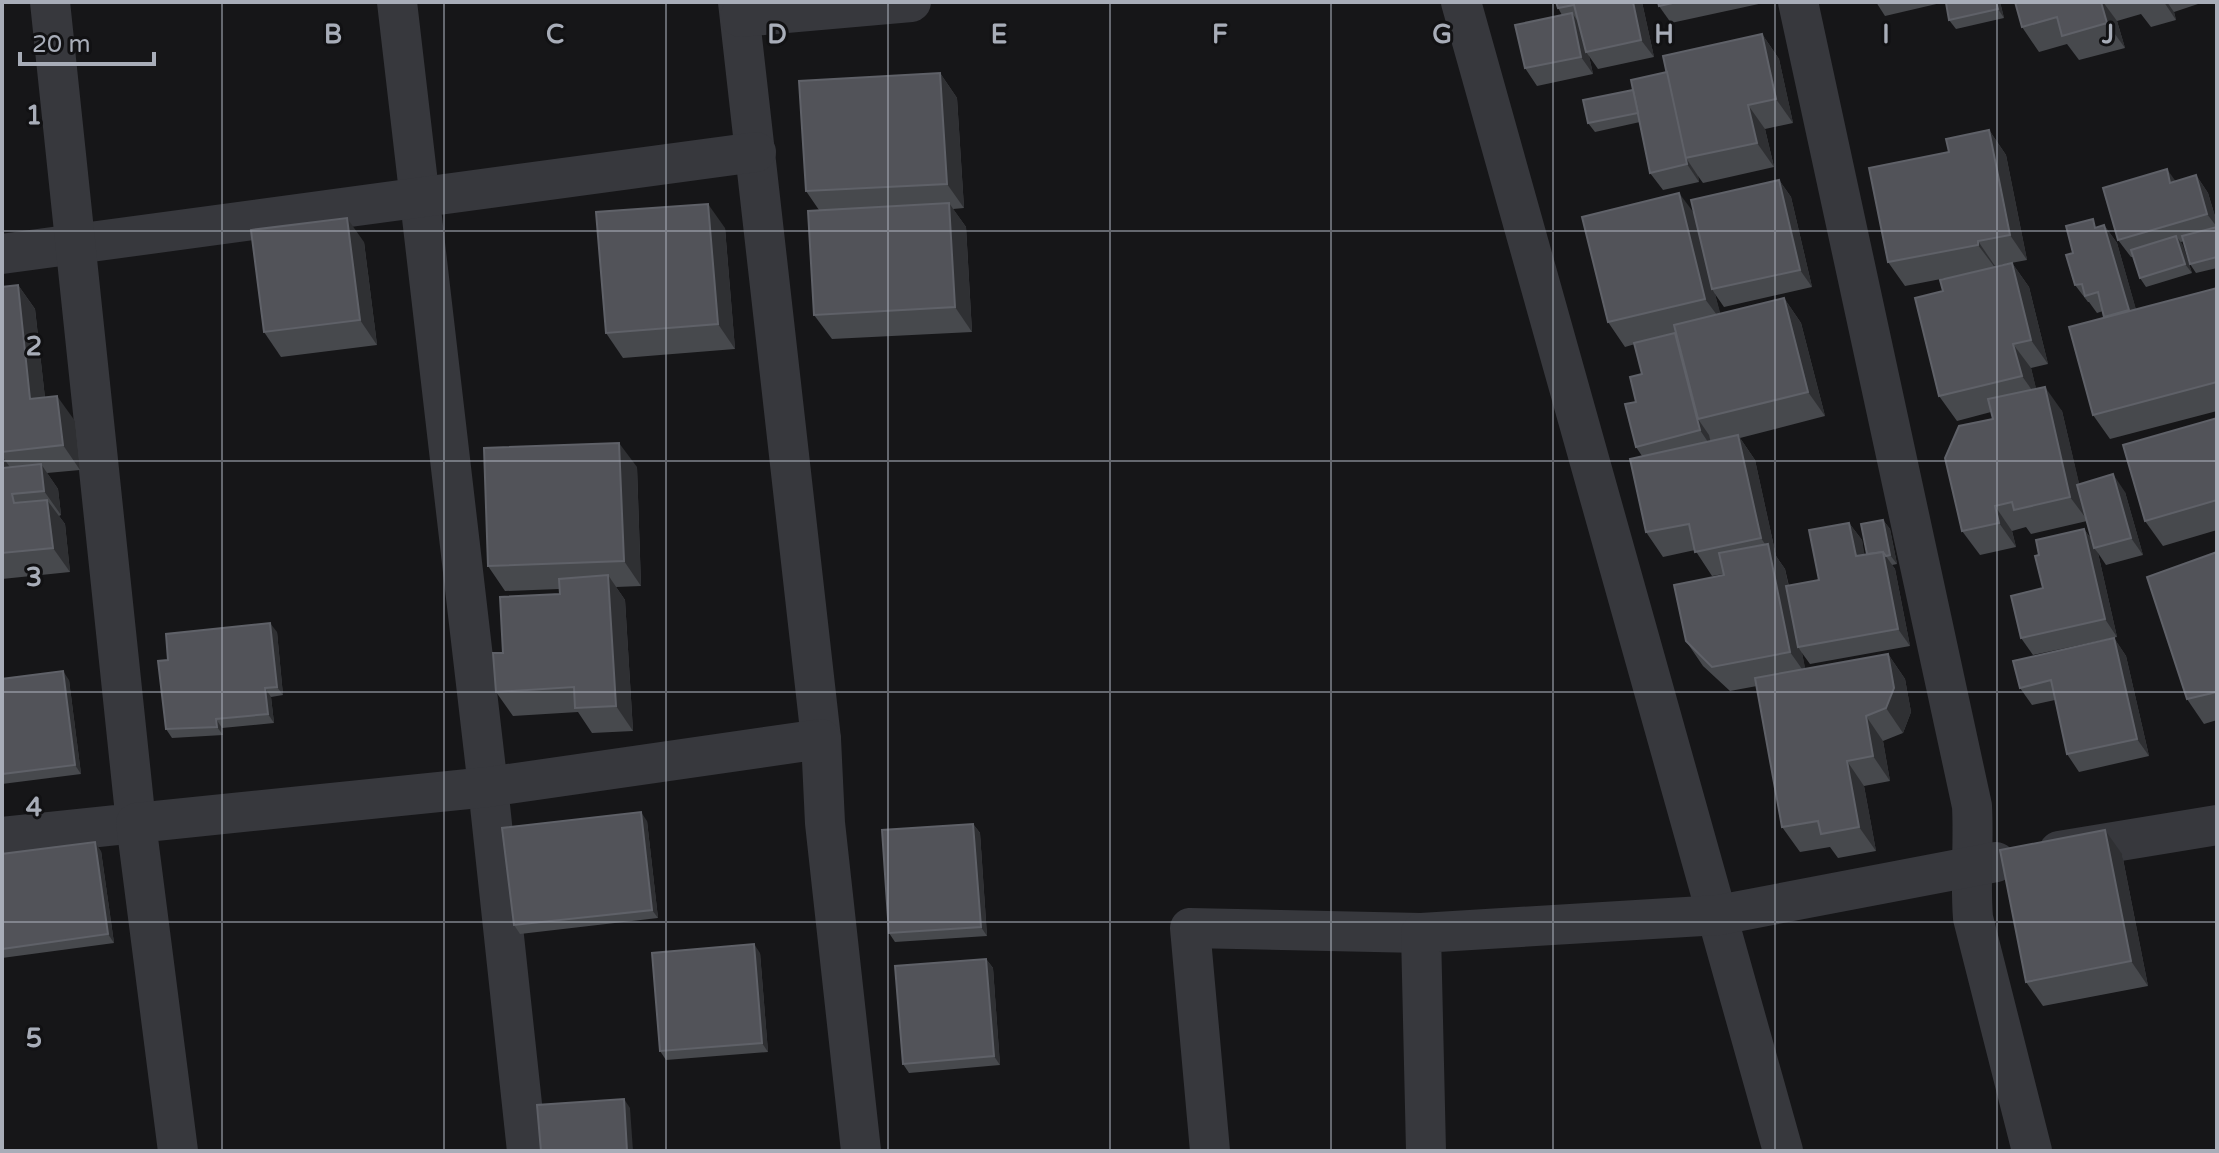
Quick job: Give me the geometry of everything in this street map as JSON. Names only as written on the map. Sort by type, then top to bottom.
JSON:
[{"type":"street","points":[[50,2],[136,823],[178,1151]]},
{"type":"street","points":[[397,2],[527,1151]]},
{"type":"street","points":[[861,1151],[825,823],[821,739],[739,9],[911,2]]},
{"type":"street","points":[[1461,2],[1783,1151]]},
{"type":"street","points":[[1798,2],[1972,806],[1973,918],[2032,1151]]},
{"type":"street","points":[[2,254],[756,152]]},
{"type":"street","points":[[2,837],[488,787],[821,739]]},
{"type":"street","points":[[1210,1151],[1190,928],[1421,933],[1719,915],[1973,866],[2217,825]]},
{"type":"street","points":[[1421,933],[1426,1151]]},
{"type":"building","points":[[1556,2],[1633,2],[1641,40],[1586,52],[1574,5],[1558,8]]},
{"type":"building","points":[[1996,2],[1998,9],[1949,20],[1946,3]]},
{"type":"building","points":[[2015,2],[2101,2],[2107,23],[2062,36],[2057,17],[2022,27]]},
{"type":"building","points":[[1572,13],[1581,57],[1525,68],[1515,25]]},
{"type":"building","points":[[1762,34],[1776,99],[1748,105],[1757,143],[1685,158],[1663,56]]},
{"type":"building","points":[[1667,72],[1687,164],[1650,173],[1631,80]]},
{"type":"building","points":[[940,73],[947,184],[806,191],[799,81]]},
{"type":"building","points":[[1633,90],[1638,113],[1588,123],[1583,100]]},
{"type":"building","points":[[1989,130],[2010,235],[1978,241],[1978,245],[1888,262],[1869,168],[1949,152],[1946,139]]},
{"type":"building","points":[[2167,169],[2170,183],[2196,175],[2207,214],[2118,240],[2103,188]]},
{"type":"building","points":[[1779,180],[1800,270],[1712,289],[1691,200]]},
{"type":"building","points":[[1679,193],[1705,299],[1608,322],[1582,217]]},
{"type":"building","points":[[949,203],[955,307],[814,315],[808,211]]},
{"type":"building","points":[[708,204],[718,324],[606,333],[596,212]]},
{"type":"building","points":[[347,218],[360,320],[264,332],[251,230]]},
{"type":"building","points":[[2093,219],[2095,228],[2104,225],[2129,310],[2104,317],[2098,292],[2085,296],[2082,284],[2075,285],[2066,255],[2073,253],[2066,226]]},
{"type":"building","points":[[2217,227],[2217,257],[2190,264],[2182,236]]},
{"type":"building","points":[[2176,236],[2185,264],[2140,278],[2131,250]]},
{"type":"building","points":[[2012,263],[2031,340],[2013,344],[2022,376],[1939,396],[1915,298],[1943,291],[1940,280]]},
{"type":"building","points":[[18,285],[30,399],[57,396],[63,445],[2,452],[2,287]]},
{"type":"building","points":[[2217,288],[2217,382],[2093,415],[2069,327]]},
{"type":"building","points":[[1784,298],[1808,392],[1698,419],[1674,325]]},
{"type":"building","points":[[1675,333],[1700,430],[1636,447],[1625,404],[1636,402],[1630,377],[1642,374],[1634,343]]},
{"type":"building","points":[[2045,387],[2070,497],[2014,510],[2012,502],[1995,506],[1999,523],[1962,531],[1945,458],[1959,426],[1993,419],[1988,399]]},
{"type":"building","points":[[2217,418],[2217,500],[2145,521],[2123,445]]},
{"type":"building","points":[[1738,435],[1761,538],[1695,552],[1689,524],[1646,532],[1630,459]]},
{"type":"building","points":[[619,443],[624,561],[488,566],[484,448]]},
{"type":"building","points":[[2,457],[3,468],[41,464],[44,491],[12,494],[14,503],[47,500],[53,548],[2,553]]},
{"type":"building","points":[[2113,474],[2131,538],[2094,548],[2077,485]]},
{"type":"building","points":[[1883,520],[1890,555],[1886,556],[1883,552],[1867,554],[1861,524]]},
{"type":"building","points":[[1849,523],[1856,556],[1883,552],[1898,629],[1798,647],[1786,586],[1819,580],[1809,530]]},
{"type":"building","points":[[2084,529],[2105,619],[2021,638],[2011,596],[2043,588],[2035,556],[2039,555],[2036,540]]},
{"type":"building","points":[[1768,544],[1790,652],[1712,667],[1686,641],[1674,585],[1724,575],[1719,553]]},
{"type":"building","points":[[2217,552],[2217,692],[2187,699],[2147,577]]},
{"type":"building","points":[[608,575],[616,706],[575,708],[574,687],[496,692],[493,653],[503,653],[500,597],[560,594],[559,579]]},
{"type":"building","points":[[270,623],[277,687],[265,688],[268,714],[216,719],[217,727],[166,729],[158,661],[168,660],[166,634]]},
{"type":"building","points":[[2114,638],[2137,739],[2067,754],[2051,680],[2020,688],[2013,661]]},
{"type":"building","points":[[1888,654],[1894,688],[1886,708],[1866,716],[1873,756],[1847,761],[1859,827],[1821,834],[1818,821],[1782,827],[1755,678]]},
{"type":"building","points":[[63,671],[75,765],[2,774],[2,679]]},
{"type":"building","points":[[641,812],[652,910],[514,925],[502,828]]},
{"type":"building","points":[[973,824],[981,927],[889,933],[882,830]]},
{"type":"building","points":[[2105,830],[2131,961],[2026,982],[2000,850]]},
{"type":"building","points":[[95,842],[108,934],[2,949],[2,854]]},
{"type":"building","points":[[754,944],[762,1043],[660,1051],[652,953]]},
{"type":"building","points":[[986,959],[994,1056],[903,1064],[895,966]]},
{"type":"building","points":[[624,1099],[627,1151],[541,1151],[537,1105]]}]
